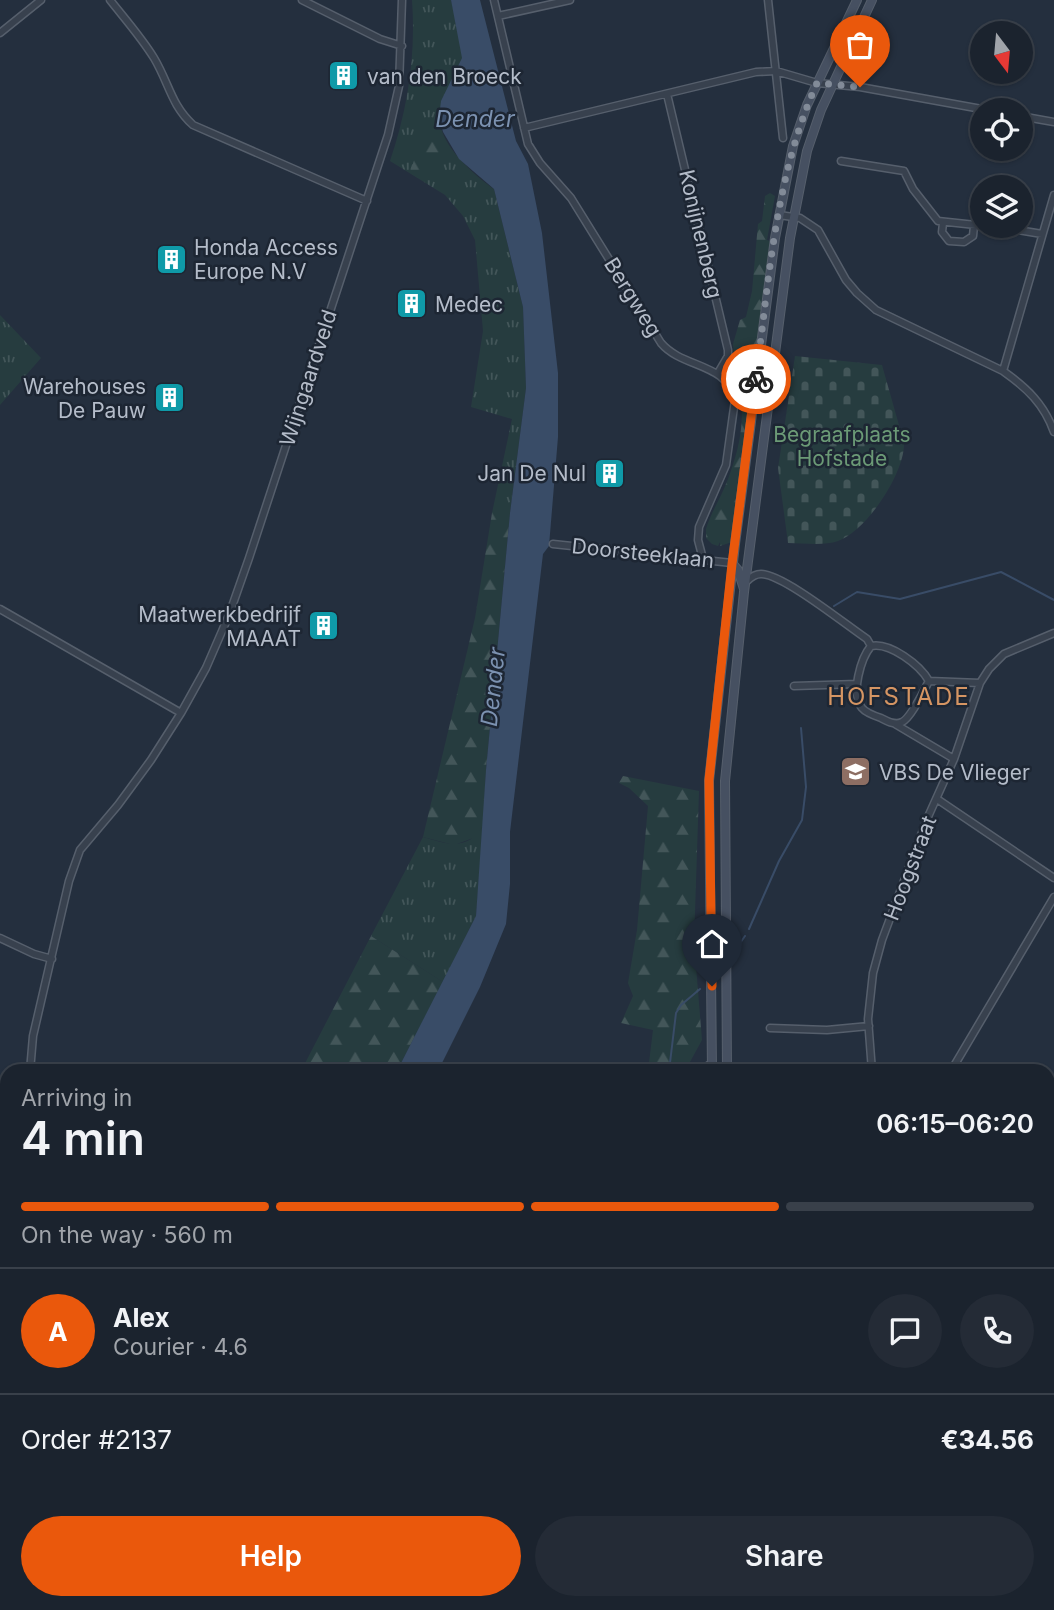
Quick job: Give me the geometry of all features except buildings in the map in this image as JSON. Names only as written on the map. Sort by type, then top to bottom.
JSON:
[{"type":"main road","points":[[712,1064],[709,780],[732,564],[779,215],[793,146],[817,83],[857,0]]},
{"type":"main road","points":[[727,1064],[725,780],[744,592],[793,217],[807,150],[832,84],[872,0]]},
{"type":"main road","points":[[732,564],[744,562],[751,546]]},
{"type":"main road","points":[[732,564],[738,570],[744,592]]},
{"type":"street","points":[[0,33],[41,0]]},
{"type":"street","points":[[110,0],[139,34],[155,60],[180,113],[193,125],[366,201]]},
{"type":"street","points":[[302,0],[380,39],[402,46]]},
{"type":"street","name":"Wijngaardveld","points":[[31,1064],[33,1036],[69,881],[80,850],[118,805],[181,713],[206,668],[229,615],[394,112],[402,46],[402,0]]},
{"type":"street","name":"Bergweg","points":[[494,0],[524,128],[535,156],[571,198],[662,343],[677,357],[718,373]]},
{"type":"street","points":[[498,16],[570,0]]},
{"type":"street","points":[[768,0],[783,138]]},
{"type":"street","points":[[524,128],[756,72],[776,71],[817,83],[860,87],[970,107]]},
{"type":"street","name":"Konijnenberg","points":[[667,94],[728,350],[728,356],[718,373]]},
{"type":"street","points":[[1033,118],[1054,122]]},
{"type":"street","points":[[841,161],[904,171],[913,189],[939,221],[970,226]]},
{"type":"street","points":[[1003,371],[1054,195]]},
{"type":"street","points":[[779,215],[810,223],[817,230],[846,280],[884,315],[1003,371],[1033,395],[1054,432]]},
{"type":"street","points":[[943,223],[942,232],[949,241],[964,242],[970,238]]},
{"type":"street","points":[[1033,233],[1042,234]]},
{"type":"street","points":[[702,559],[698,540],[699,527],[726,465],[735,400],[731,386],[718,373]]},
{"type":"street","name":"Doorsteeklaan","points":[[553,544],[732,564]]},
{"type":"street","points":[[747,581],[754,575],[762,574],[780,579],[869,643],[895,650],[929,681]]},
{"type":"street","points":[[0,609],[181,713]]},
{"type":"street","name":"Hoogstraat","points":[[872,1064],[870,993],[882,940],[954,759],[980,683],[1004,654],[1054,633]]},
{"type":"street","points":[[869,643],[858,684],[858,697],[863,710],[895,723],[905,732],[954,759]]},
{"type":"street","points":[[929,681],[980,683]]},
{"type":"street","points":[[895,723],[901,723],[908,717],[929,681]]},
{"type":"street","points":[[794,686],[858,684]]},
{"type":"street","points":[[937,799],[1054,878]]},
{"type":"street","points":[[955,1064],[1054,897]]},
{"type":"street","points":[[0,938],[34,954],[52,959]]},
{"type":"street","points":[[770,1028],[827,1030],[869,1026]]},
{"type":"green space","points":[[412,0],[451,0],[462,59],[458,74],[441,109],[441,126],[444,137],[458,157],[494,189],[523,307],[526,388],[510,513],[492,513],[512,419],[471,407],[483,331],[475,240],[463,216],[445,195],[390,161],[402,121],[412,62]]},
{"type":"green space","points":[[426,122],[439,139],[445,160],[418,178],[410,173]]},
{"type":"green space","points":[[770,193],[775,196],[767,240],[770,241],[732,542],[720,546],[720,542],[718,546],[706,538],[706,529],[726,485],[741,426],[740,399],[730,374],[734,357],[733,344],[740,320],[746,317],[752,291],[758,224],[762,221],[765,196]]},
{"type":"green space","points":[[0,315],[41,358],[0,405]]},
{"type":"green space","name":"Begraafplaats Hofstade","points":[[795,356],[882,365],[904,443],[898,469],[872,513],[849,535],[832,543],[788,543],[778,468]]},
{"type":"green space","points":[[492,513],[510,513],[483,825],[476,837],[454,845],[423,837],[475,618]]},
{"type":"green space","points":[[623,776],[699,791],[694,942],[702,1040],[689,1064],[649,1064],[653,1030],[621,1023],[633,996],[628,983],[637,930],[648,806],[629,788],[619,783]]},
{"type":"green space","points":[[483,825],[476,916],[443,982],[371,936],[423,837],[449,843],[464,843],[477,834]]},
{"type":"green space","points":[[371,936],[443,982],[401,1064],[305,1064]]},
{"type":"water","name":"Dender","points":[[451,0],[480,0],[516,141],[528,164],[542,233],[558,373],[558,437],[549,546],[543,554],[510,832],[510,884],[506,924],[480,987],[442,1064],[401,1064],[476,916],[486,770],[510,513],[526,388],[523,307],[494,189],[459,159],[443,132],[439,117],[441,101],[462,58]]},
{"type":"waterway","points":[[834,606],[857,592],[900,599],[1001,572],[1054,600]]},
{"type":"waterway","points":[[749,929],[779,861],[802,820],[806,787],[801,728]]},
{"type":"waterway","points":[[738,946],[745,936]]},
{"type":"waterway","points":[[670,1064],[676,1013],[681,1005],[700,989]]},
{"type":"way so far","points":[[756,379],[783,192],[793,146],[807,105],[817,83],[860,87]]},
{"type":"place","name":"van den Broeck","points":[[344,76]]},
{"type":"place","name":"Honda Access Europe N.V","points":[[171,259]]},
{"type":"place","name":"Medec","points":[[412,304]]},
{"type":"place","name":"Warehouses De Pauw","points":[[169,398]]},
{"type":"place","name":"Jan De Nul","points":[[609,473]]},
{"type":"place","name":"Maatwerkbedrijf MAAAT","points":[[324,626]]},
{"type":"place","name":"VBS De Vlieger","points":[[856,772]]},
{"type":"district","name":"HOFSTADE","points":[[899,696]]},
{"type":"route","points":[[712,986],[709,780],[732,564],[756,379]]}]
